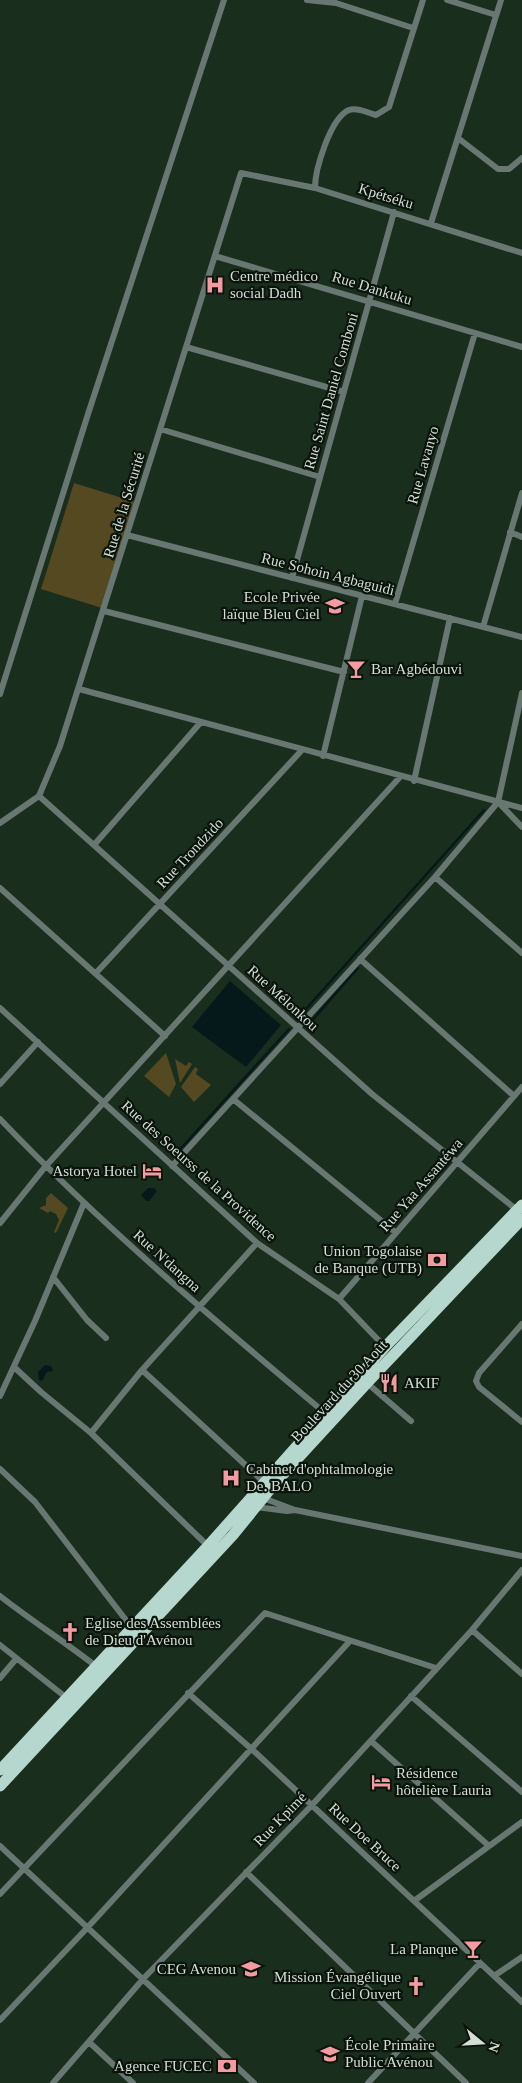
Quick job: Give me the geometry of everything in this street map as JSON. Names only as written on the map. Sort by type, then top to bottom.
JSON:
[{"type":"highway","name":"Boulevard du 30 Août","points":[[0,1786],[234,1535],[256,1500],[264,1482],[325,1413],[385,1348],[521,1212]]},
{"type":"highway","name":"Boulevard du 30 Août","points":[[0,1770],[208,1546],[256,1500],[367,1383],[521,1212]]},
{"type":"street","points":[[0,694],[88,414],[224,0]]},
{"type":"street","points":[[307,0],[346,3],[413,28]]},
{"type":"street","points":[[315,188],[324,144],[346,112],[353,109],[376,115],[386,111],[389,107],[423,0]]},
{"type":"street","points":[[447,0],[496,15]]},
{"type":"street","points":[[431,223],[501,0]]},
{"type":"street","points":[[458,138],[498,169],[509,169],[522,158]]},
{"type":"street","name":"Kpétséku","points":[[240,173],[315,188],[522,253]]},
{"type":"street","name":"Rue de la Sécurité","points":[[39,796],[60,746],[79,689],[240,173]]},
{"type":"street","name":"Rue Saint Daniel Comboni","points":[[292,578],[394,212]]},
{"type":"street","name":"Rue Dankuku","points":[[215,256],[370,300],[522,347]]},
{"type":"street","name":"Rue Lavanyo","points":[[395,604],[475,332]]},
{"type":"street","points":[[186,347],[344,392]]},
{"type":"street","points":[[160,429],[320,477]]},
{"type":"street","points":[[483,627],[522,493]]},
{"type":"street","points":[[510,532],[522,537]]},
{"type":"street","name":"Rue Sohoin Agbaguidi","points":[[127,535],[522,637]]},
{"type":"street","points":[[323,756],[362,596]]},
{"type":"street","points":[[104,611],[344,672]]},
{"type":"street","points":[[414,781],[450,618]]},
{"type":"street","points":[[79,689],[414,781],[522,808]]},
{"type":"street","points":[[172,1166],[435,877],[498,802],[522,696]]},
{"type":"street","points":[[94,845],[201,722]]},
{"type":"street","name":"Rue Trondzido","points":[[96,973],[302,750]]},
{"type":"street","points":[[0,1223],[45,1167],[400,777]]},
{"type":"street","points":[[0,824],[39,796]]},
{"type":"street","name":"Rue Mélonkou","points":[[39,796],[372,1094],[521,1212]]},
{"type":"street","points":[[498,802],[522,827]]},
{"type":"street","points":[[435,877],[522,953]]},
{"type":"street","points":[[0,888],[165,1036]]},
{"type":"street","points":[[360,959],[514,1096]]},
{"type":"street","name":"Rue des Soeurss de la Providence","points":[[0,1008],[257,1243],[339,1299],[385,1348]]},
{"type":"street","points":[[0,1084],[38,1042]]},
{"type":"street","name":"Rue Yaa Assantéwa","points":[[339,1299],[522,1087]]},
{"type":"street","points":[[233,1099],[395,1232]]},
{"type":"street","name":"Rue N'dangna","points":[[0,1119],[45,1167],[198,1307],[325,1413]]},
{"type":"street","points":[[0,1396],[84,1203]]},
{"type":"street","points":[[91,1432],[142,1370],[257,1243]]},
{"type":"street","points":[[53,1277],[87,1320],[106,1338]]},
{"type":"street","points":[[522,1324],[478,1373],[476,1381],[479,1387],[522,1422]]},
{"type":"street","points":[[14,1367],[41,1392],[91,1432],[208,1546]]},
{"type":"street","points":[[142,1370],[264,1482]]},
{"type":"street","points":[[367,1383],[411,1421]]},
{"type":"street","points":[[0,1468],[35,1502],[132,1628]]},
{"type":"street","points":[[256,1500],[286,1511],[295,1510]]},
{"type":"street","points":[[256,1500],[295,1510],[522,1556]]},
{"type":"street","name":"Rue Kpimé","points":[[53,2083],[144,1978],[312,1805],[472,1630],[522,1570]]},
{"type":"street","points":[[0,1596],[36,1624],[61,1638],[97,1667]]},
{"type":"street","points":[[0,1894],[265,1613],[436,1668]]},
{"type":"street","points":[[472,1630],[522,1674]]},
{"type":"street","points":[[0,2020],[252,1749],[350,1640]]},
{"type":"street","points":[[0,1645],[68,1698]]},
{"type":"street","points":[[0,1678],[16,1659]]},
{"type":"street","name":"Rue Doe Bruce","points":[[188,1693],[252,1749],[522,2002]]},
{"type":"street","points":[[411,1696],[522,1792]]},
{"type":"street","points":[[371,1740],[490,1846]]},
{"type":"street","points":[[414,1901],[522,1822]]},
{"type":"street","points":[[0,1846],[144,1978],[249,2081]]},
{"type":"street","points":[[246,1872],[466,2083]]},
{"type":"street","points":[[494,1976],[522,1957]]},
{"type":"street","points":[[368,2083],[480,1963]]},
{"type":"street","points":[[89,2042],[133,2083]]},
{"type":"shaded area","points":[[74,483],[135,502],[102,608],[41,589]]},
{"type":"shaded area","points":[[230,981],[281,1025],[246,1067],[192,1027]]},
{"type":"shaded area","points":[[166,1053],[176,1084],[169,1097],[144,1076]]},
{"type":"shaded area","points":[[175,1059],[186,1066],[189,1062],[192,1064],[180,1083]]},
{"type":"shaded area","points":[[195,1067],[198,1069],[196,1074],[211,1085],[194,1102],[181,1087]]},
{"type":"shaded area","points":[[148,1188],[154,1188],[157,1191],[149,1201],[146,1201],[141,1195]]},
{"type":"shaded area","points":[[51,1193],[68,1208],[56,1233],[54,1232],[59,1220],[56,1214],[50,1211],[48,1213],[39,1208],[46,1205],[46,1198]]},
{"type":"shaded area","points":[[45,1365],[51,1366],[53,1371],[47,1372],[42,1381],[39,1380],[38,1372]]},
{"type":"waterway","points":[[297,1019],[484,810]]},
{"type":"waterway","points":[[309,1024],[358,968]]},
{"type":"waterway","points":[[175,1155],[289,1029]]},
{"type":"place","name":"Centre médico social Dadh","points":[[215,285]]},
{"type":"place","name":"Ecole Privée laïque Bleu Ciel","points":[[335,606]]},
{"type":"place","name":"Bar Agbédouvi","points":[[356,669]]},
{"type":"place","name":"Astorya Hotel","points":[[152,1171]]},
{"type":"place","name":"Union Togolaise de Banque (UTB)","points":[[437,1260]]},
{"type":"place","name":"AKIF","points":[[389,1383]]},
{"type":"place","name":"Cabinet d'ophtalmologie De. BALO","points":[[231,1478]]},
{"type":"place","name":"Eglise des Assemblées de Dieu d'Avénou","points":[[70,1632]]},
{"type":"place","name":"Résidence hôtelière Lauria","points":[[381,1782]]},
{"type":"place","name":"La Planque","points":[[473,1949]]},
{"type":"place","name":"CEG Avenou","points":[[251,1969]]},
{"type":"place","name":"Mission Évangélique Ciel Ouvert","points":[[416,1986]]},
{"type":"place","name":"École Primaire Public Avénou","points":[[330,2054]]},
{"type":"place","name":"Agence FUCEC","points":[[227,2066]]}]
